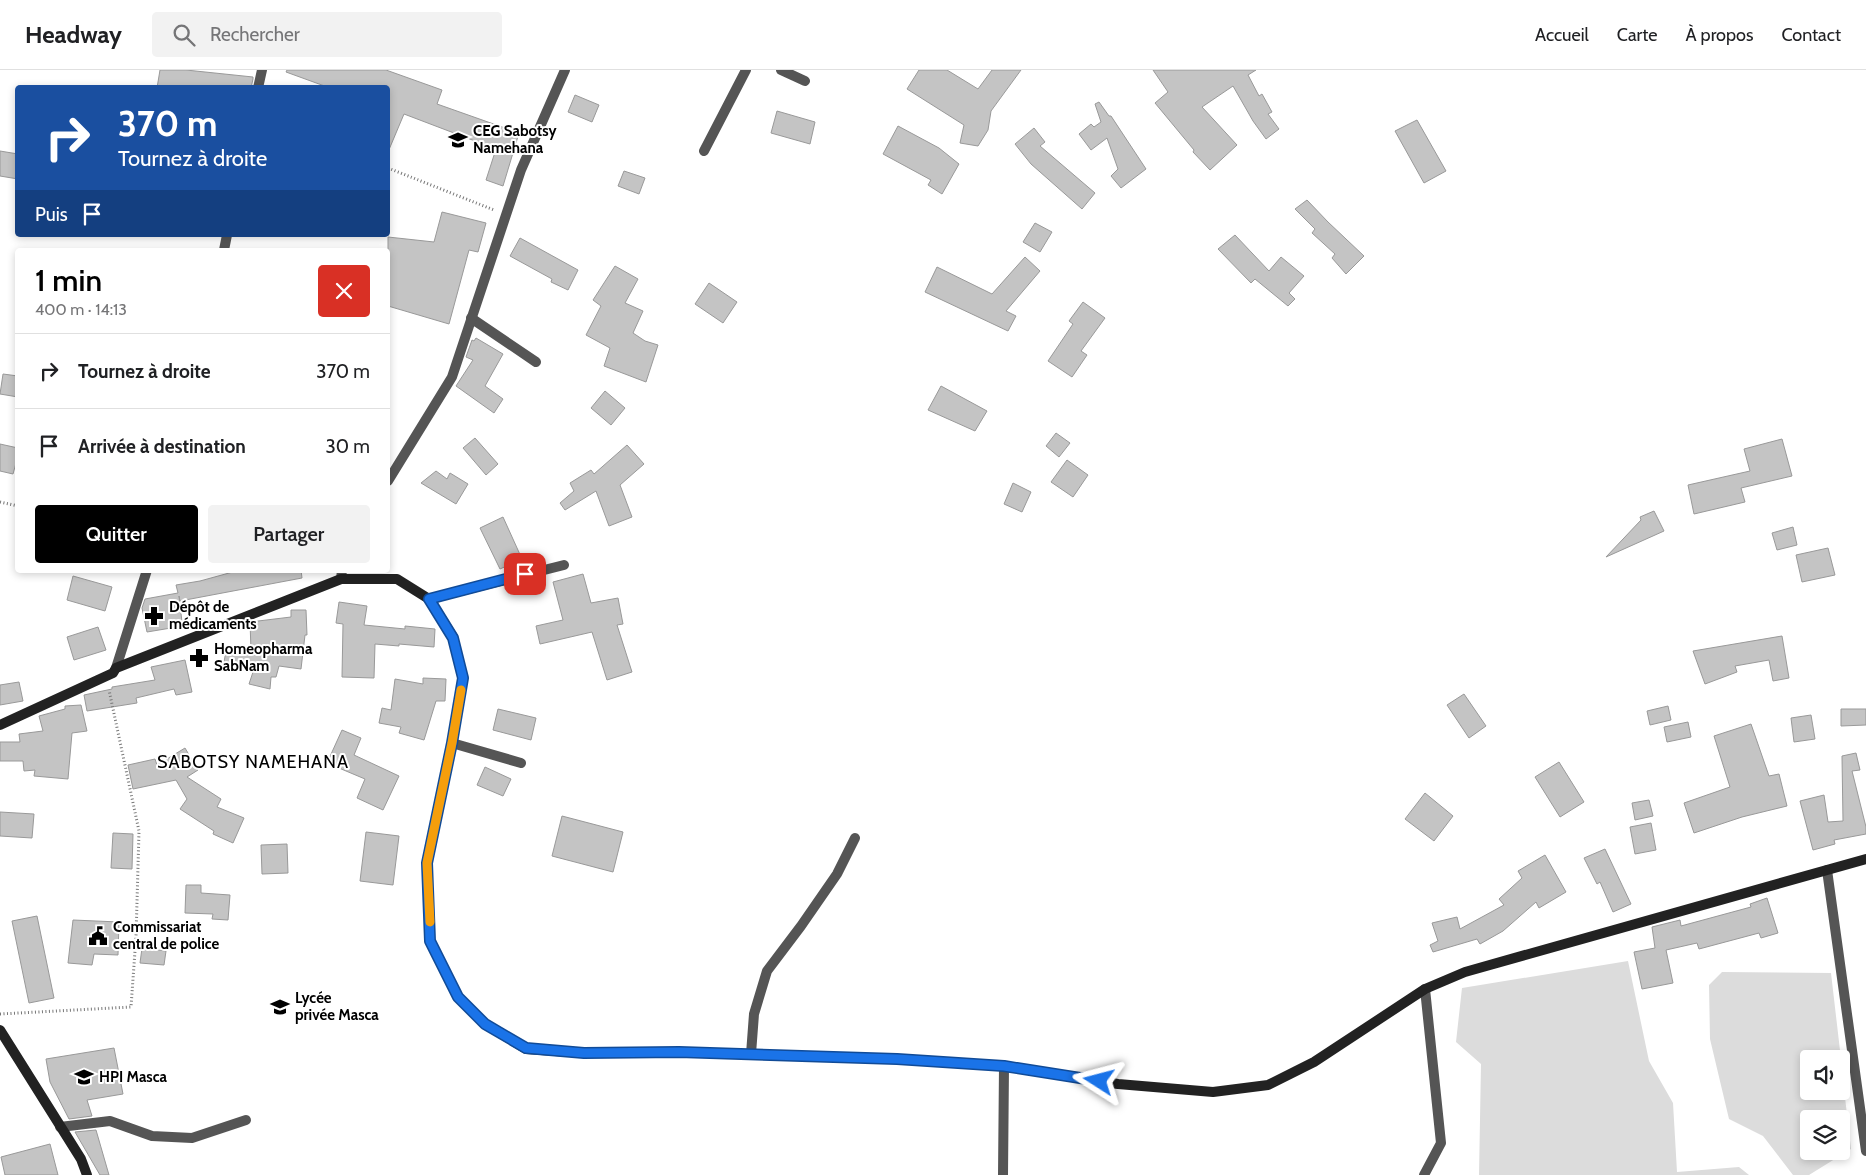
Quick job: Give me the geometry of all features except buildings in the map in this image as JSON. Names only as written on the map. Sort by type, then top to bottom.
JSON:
[{"type":"main road","points":[[0,725],[114,671],[341,574],[397,580],[429,599],[453,638],[463,678],[452,743],[427,863],[430,941],[458,997],[485,1024],[526,1048],[584,1053],[679,1052],[897,1059],[1004,1066],[1118,1084],[1213,1092],[1268,1085],[1314,1062],[1425,989],[1465,972],[1866,859]]},
{"type":"main road","points":[[0,1030],[81,1159],[87,1175]]},
{"type":"street","points":[[259,85],[262,70]]},
{"type":"street","points":[[390,478],[452,377],[521,170],[566,70]]},
{"type":"street","points":[[704,151],[746,70]]},
{"type":"street","points":[[781,70],[805,81]]},
{"type":"street","points":[[472,318],[536,362]]},
{"type":"street","points":[[429,599],[564,564]]},
{"type":"street","points":[[114,671],[146,573]]},
{"type":"street","points":[[452,743],[521,763]]},
{"type":"street","points":[[751,1054],[754,1014],[766,971],[801,926],[837,874],[855,838]]},
{"type":"street","points":[[1827,870],[1866,1151]]},
{"type":"street","points":[[1424,1175],[1440,1143],[1425,989]]},
{"type":"street","points":[[1003,1175],[1004,1066]]},
{"type":"street","points":[[60,1127],[110,1121],[152,1136],[192,1138],[246,1120]]},
{"type":"path","points":[[390,169],[506,215]]},
{"type":"path","points":[[0,502],[15,505]]},
{"type":"path","points":[[0,1014],[131,1007],[136,937],[139,831],[108,688],[114,671]]},
{"type":"shaded area","points":[[1628,961],[1649,1061],[1673,1103],[1677,1172],[1739,1167],[1749,1175],[1479,1175],[1481,1064],[1456,1042],[1462,988]]},
{"type":"shaded area","points":[[1722,972],[1831,973],[1840,1050],[1800,1050],[1800,1100],[1845,1100],[1846,1110],[1800,1110],[1800,1160],[1833,1160],[1809,1175],[1793,1175],[1763,1136],[1729,1119],[1710,1039],[1709,985]]},
{"type":"slow traffic","points":[[430,922],[427,863],[461,690]]},
{"type":"place","name":"CEG Sabotsy Namehana","points":[[458,140]]},
{"type":"place","name":"Dépôt de médicaments","points":[[154,616]]},
{"type":"place","name":"Homeopharma SabNam","points":[[199,658]]},
{"type":"place","name":"Commissariat central de police","points":[[98,936]]},
{"type":"place","name":"Lycée privée Masca","points":[[280,1007]]},
{"type":"place","name":"HPI Masca","points":[[84,1077]]},
{"type":"district","name":"SABOTSY NAMEHANA","points":[[253,762]]},
{"type":"route","points":[[525,574],[429,599],[453,638],[463,678],[452,743],[427,863],[430,941],[458,997],[485,1024],[526,1048],[584,1053],[679,1052],[897,1059],[1004,1066],[1099,1081]]}]
